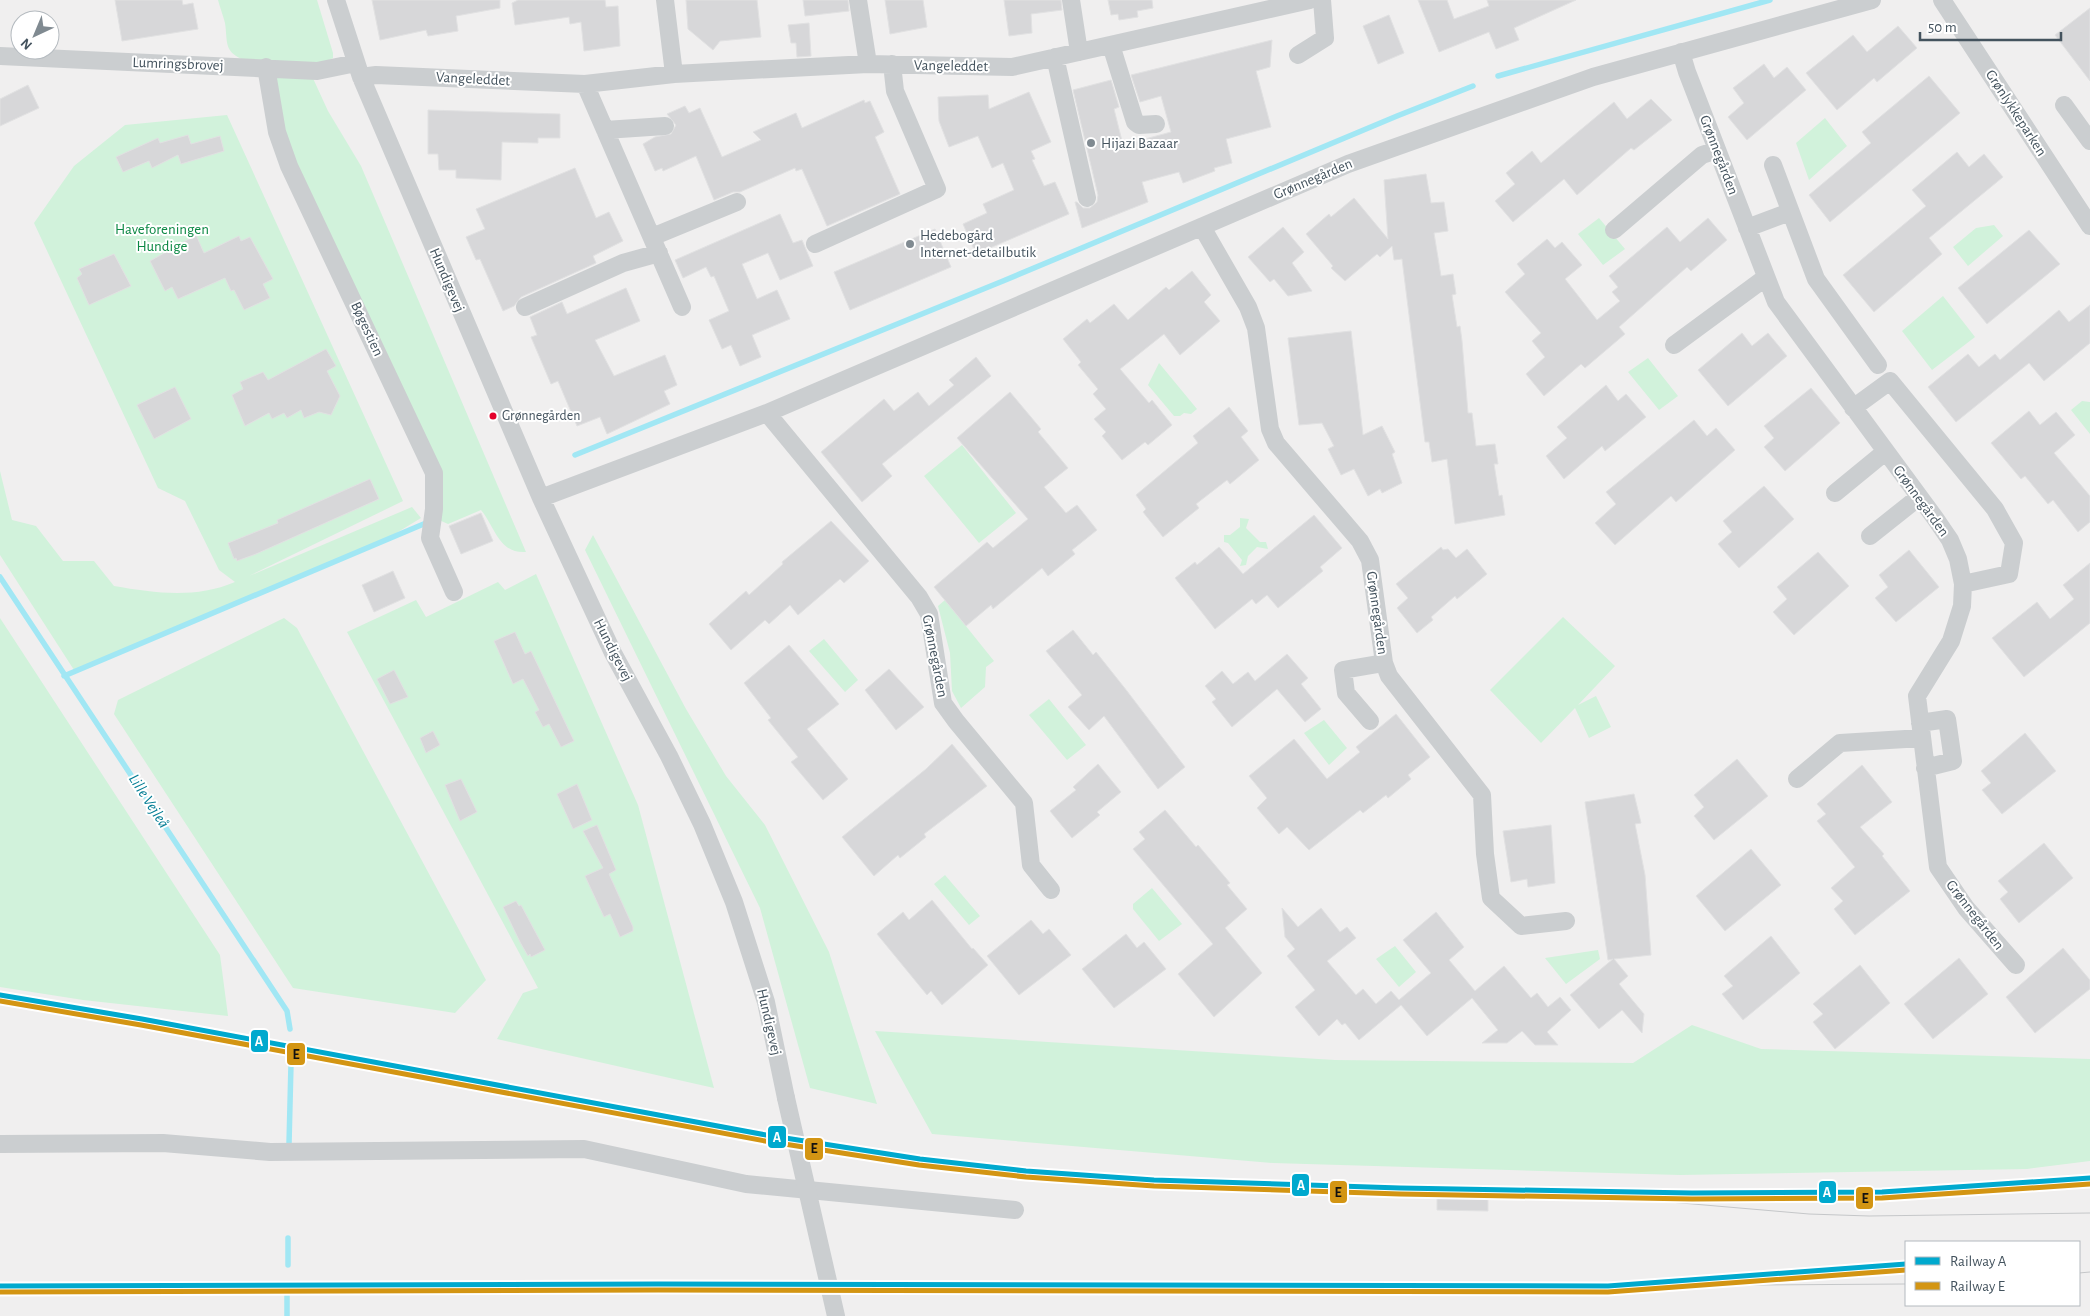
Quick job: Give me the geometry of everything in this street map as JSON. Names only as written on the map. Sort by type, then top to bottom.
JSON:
[{"type":"street","name":"Hundigevej","points":[[336,0],[359,70],[541,498],[613,653],[669,756],[702,824],[734,902],[766,1002],[836,1316]]},
{"type":"street","points":[[664,0],[674,74]]},
{"type":"street","points":[[858,0],[868,64]]},
{"type":"street","points":[[1072,0],[1079,52]]},
{"type":"street","name":"Vangeleddet","points":[[359,70],[376,75],[585,84],[674,74],[868,64],[1012,67],[1310,0]]},
{"type":"street","points":[[1298,56],[1325,38],[1322,0]]},
{"type":"street","name":"Grønnegården","points":[[541,498],[768,413],[1348,164],[1593,77],[1872,0]]},
{"type":"street","name":"Grønlykkeparken","points":[[1942,0],[2090,226]]},
{"type":"street","points":[[1111,45],[1135,122],[1139,125],[1156,124]]},
{"type":"street","name":"Grønnegården","points":[[1681,52],[1776,302],[1950,540],[1958,559],[1963,584],[1962,606],[1951,641],[1917,696],[1938,867],[1966,908],[2016,965]]},
{"type":"street","name":"Lumringsbrovej","points":[[0,56],[266,67],[317,71],[359,70]]},
{"type":"street","points":[[1055,57],[1087,198]]},
{"type":"street","points":[[815,244],[937,189],[895,91],[892,64]]},
{"type":"street","name":"Bøgestien","points":[[266,67],[277,132],[289,166],[434,473],[434,509],[430,538],[454,592]]},
{"type":"street","points":[[585,84],[682,307]]},
{"type":"street","points":[[2064,105],[2090,141]]},
{"type":"street","points":[[605,130],[665,126]]},
{"type":"street","points":[[1614,230],[1702,155],[1717,150]]},
{"type":"street","points":[[1773,165],[1816,279],[1878,364]]},
{"type":"street","points":[[525,308],[623,264],[737,202]]},
{"type":"street","points":[[1747,228],[1790,212]]},
{"type":"street","name":"Grønnegården","points":[[1202,227],[1248,307],[1256,328],[1270,429],[1276,443],[1360,541],[1370,560],[1384,663],[1389,676],[1482,796],[1485,854],[1491,898],[1521,926],[1566,921]]},
{"type":"street","points":[[1674,345],[1766,278]]},
{"type":"street","points":[[1853,408],[1890,381],[1995,509],[2014,543],[2009,574],[1963,584]]},
{"type":"street","name":"Grønnegården","points":[[768,413],[919,597],[929,614],[943,703],[1024,803],[1031,865],[1052,890]]},
{"type":"street","points":[[1836,493],[1885,452]]},
{"type":"street","points":[[1870,536],[1919,497]]},
{"type":"street","points":[[1370,721],[1346,693],[1343,670],[1384,663]]},
{"type":"street","points":[[1797,779],[1840,743],[1921,731],[1947,719],[1953,761],[1925,768]]},
{"type":"street","points":[[0,1144],[163,1143],[270,1152],[584,1149],[746,1184],[1015,1210]]},
{"type":"green space","points":[[218,0],[317,0],[333,58],[323,63],[246,61],[239,58],[233,54],[228,46],[225,23]]},
{"type":"green space","points":[[271,72],[311,74],[328,111],[361,166],[526,552],[510,549],[504,544],[481,510],[448,524],[439,520],[436,483],[301,178],[284,131]]},
{"type":"green space","name":"Haveforeningen Hundige","points":[[227,115],[403,501],[249,576],[412,507],[421,518],[393,535],[74,670],[0,555],[0,471],[12,520],[36,526],[63,561],[94,561],[114,586],[145,591],[190,593],[205,591],[235,582],[219,570],[185,501],[158,488],[34,223],[74,166],[125,125]]},
{"type":"green space","points":[[1825,118],[1847,146],[1809,180],[1796,143]]},
{"type":"green space","points":[[1599,218],[1625,249],[1603,265],[1578,234]]},
{"type":"green space","points":[[1994,225],[2003,236],[1968,266],[1953,247],[1976,228]]},
{"type":"green space","points":[[1943,296],[1975,337],[1932,370],[1902,331]]},
{"type":"green space","points":[[1648,358],[1678,396],[1659,410],[1628,372]]},
{"type":"green space","points":[[1159,363],[1197,409],[1191,414],[1184,413],[1180,416],[1174,416],[1148,385]]},
{"type":"green space","points":[[2082,401],[2090,402],[2090,434],[2071,410]]},
{"type":"green space","points":[[962,445],[1016,513],[979,543],[924,476]]},
{"type":"green space","points":[[1240,518],[1249,519],[1246,528],[1260,542],[1266,542],[1268,549],[1257,547],[1248,556],[1246,565],[1240,566],[1242,560],[1228,543],[1224,542],[1224,535],[1230,535],[1240,527]]},
{"type":"green space","points":[[593,535],[686,709],[726,776],[765,825],[829,952],[877,1104],[810,1088],[760,908],[585,550]]},
{"type":"green space","points":[[536,574],[638,805],[714,1088],[497,1039],[523,993],[538,988],[347,632],[416,600],[426,617],[498,582],[505,590]]},
{"type":"green space","points":[[945,600],[994,661],[986,667],[985,687],[961,708],[952,691],[950,653],[938,606]]},
{"type":"green space","points":[[1563,617],[1615,666],[1578,705],[1596,696],[1611,727],[1589,738],[1575,708],[1541,743],[1490,690]]},
{"type":"green space","points":[[0,618],[220,955],[228,1016],[83,1000],[0,987]]},
{"type":"green space","points":[[284,618],[297,628],[486,980],[455,1013],[293,988],[114,714],[118,700]]},
{"type":"green space","points":[[824,639],[858,680],[845,692],[809,651]]},
{"type":"green space","points":[[1049,699],[1086,745],[1067,760],[1029,715]]},
{"type":"green space","points":[[1324,720],[1347,748],[1329,765],[1304,733]]},
{"type":"green space","points":[[945,875],[980,916],[969,925],[934,884]]},
{"type":"green space","points":[[1152,888],[1182,924],[1159,941],[1133,909],[1133,904]]},
{"type":"green space","points":[[1395,946],[1416,972],[1399,987],[1376,959]]},
{"type":"green space","points":[[1598,950],[1600,959],[1566,984],[1545,958]]},
{"type":"green space","points":[[1692,1025],[1761,1049],[2090,1059],[2090,1161],[2027,1169],[1680,1175],[1273,1163],[932,1134],[875,1031],[1335,1060],[1633,1063]]},
{"type":"building","points":[[115,0],[182,0],[183,5],[193,3],[198,29],[122,41]]},
{"type":"building","points":[[372,0],[500,0],[500,8],[456,16],[458,31],[428,36],[426,30],[380,40]]},
{"type":"building","points":[[518,0],[605,0],[606,7],[618,6],[620,46],[584,51],[581,22],[570,24],[569,17],[515,25],[512,3]]},
{"type":"building","points":[[686,0],[757,0],[761,37],[720,41],[713,50],[688,29]]},
{"type":"building","points":[[803,0],[848,0],[849,11],[805,16]]},
{"type":"building","points":[[885,0],[923,0],[927,27],[890,34]]},
{"type":"building","points":[[1004,0],[1061,0],[1062,10],[1031,14],[1032,33],[1009,36]]},
{"type":"building","points":[[1108,0],[1152,0],[1153,8],[1137,11],[1138,17],[1119,20],[1118,14],[1111,15]]},
{"type":"building","points":[[1418,0],[1447,0],[1454,19],[1489,6],[1487,0],[1576,0],[1514,28],[1519,40],[1496,49],[1489,32],[1439,52]]},
{"type":"building","points":[[2090,8],[2090,81],[2055,35]]},
{"type":"building","points":[[1389,15],[1404,53],[1378,64],[1363,26]]},
{"type":"building","points":[[809,23],[811,56],[797,57],[796,43],[791,43],[788,25]]},
{"type":"building","points":[[1898,26],[1917,48],[1877,82],[1874,78],[1837,110],[1806,73],[1853,35],[1867,52]]},
{"type":"building","points":[[1272,40],[1270,67],[1256,71],[1271,127],[1226,139],[1232,163],[1214,168],[1215,171],[1183,183],[1179,172],[1142,182],[1148,202],[1082,228],[1075,202],[1083,208],[1090,208],[1097,202],[1098,195],[1073,90],[1111,80],[1119,107],[1114,109],[1123,145],[1171,132],[1161,96],[1140,102],[1131,75]]},
{"type":"building","points":[[1764,64],[1774,78],[1787,67],[1806,90],[1747,140],[1728,117],[1744,103],[1733,88]]},
{"type":"building","points":[[1929,76],[1960,113],[1830,222],[1809,195],[1871,143],[1862,132]]},
{"type":"building","points":[[28,85],[39,108],[0,126],[0,99]]},
{"type":"building","points":[[1029,92],[1051,142],[1031,151],[1035,159],[1032,160],[1044,186],[1055,182],[1069,214],[976,254],[963,224],[987,213],[983,204],[1014,190],[1003,163],[992,168],[978,136],[949,147],[939,121],[938,97],[988,95],[989,109]]},
{"type":"building","points":[[1651,99],[1672,120],[1634,150],[1631,148],[1577,195],[1564,179],[1513,222],[1495,201],[1515,184],[1506,173],[1532,151],[1541,163],[1614,102],[1627,119]]},
{"type":"building","points":[[864,100],[865,103],[870,101],[884,132],[875,137],[900,194],[827,226],[802,169],[796,171],[795,168],[740,192],[733,192],[714,200],[696,156],[663,171],[662,168],[655,171],[643,144],[655,137],[671,134],[676,125],[667,114],[685,106],[689,113],[700,108],[722,157],[761,140],[753,132],[796,113],[802,128]]},
{"type":"building","points":[[428,110],[560,114],[560,138],[538,138],[538,143],[502,142],[501,180],[456,178],[456,170],[439,170],[438,154],[428,154]]},
{"type":"building","points":[[188,135],[191,144],[220,136],[224,151],[181,164],[178,155],[152,168],[149,161],[123,172],[116,157],[158,138],[160,143]]},
{"type":"building","points":[[1957,152],[1969,167],[1984,154],[2003,177],[1929,238],[1942,254],[1874,312],[1843,275],[1926,206],[1912,190]]},
{"type":"building","points":[[575,168],[596,218],[609,212],[623,241],[593,256],[596,263],[521,297],[514,306],[503,311],[480,259],[476,260],[466,237],[485,229],[476,209]]},
{"type":"building","points":[[1426,174],[1431,203],[1444,202],[1448,231],[1434,233],[1441,276],[1453,274],[1456,294],[1452,295],[1457,327],[1460,326],[1468,413],[1472,413],[1476,446],[1495,444],[1498,464],[1494,464],[1499,496],[1502,495],[1505,515],[1455,524],[1447,459],[1432,462],[1429,442],[1425,442],[1402,259],[1394,260],[1392,246],[1380,257],[1377,254],[1345,281],[1331,268],[1333,266],[1306,234],[1329,214],[1331,217],[1354,198],[1388,239],[1384,180]]},
{"type":"building","points":[[780,214],[793,243],[802,240],[813,266],[780,280],[768,253],[742,264],[757,299],[777,290],[790,319],[752,335],[761,357],[740,366],[731,345],[722,349],[709,320],[729,311],[714,276],[711,277],[706,267],[683,278],[675,260]]},
{"type":"building","points":[[1708,218],[1727,240],[1691,271],[1687,267],[1619,327],[1625,334],[1585,368],[1581,364],[1544,396],[1526,374],[1545,357],[1532,341],[1541,333],[1505,292],[1525,274],[1517,264],[1547,239],[1555,248],[1562,242],[1582,265],[1565,279],[1597,320],[1620,301],[1612,292],[1618,287],[1609,276],[1667,227],[1680,242]]},
{"type":"building","points":[[1283,227],[1304,252],[1292,263],[1312,291],[1288,296],[1274,279],[1270,282],[1248,257]]},
{"type":"building","points":[[935,229],[951,267],[850,310],[834,272]]},
{"type":"building","points":[[2029,230],[2060,264],[1987,324],[1958,288]]},
{"type":"building","points":[[196,235],[204,253],[239,236],[241,241],[250,237],[273,279],[263,284],[270,298],[244,310],[234,290],[231,291],[225,278],[178,299],[172,287],[165,291],[150,261]]},
{"type":"building","points":[[114,254],[131,286],[89,305],[77,278],[82,274],[79,269]]},
{"type":"building","points":[[1192,271],[1211,295],[1204,302],[1220,321],[1180,355],[1164,334],[1120,369],[1149,403],[1152,400],[1172,425],[1148,445],[1145,442],[1122,460],[1102,436],[1106,432],[1094,419],[1106,409],[1093,394],[1098,389],[1078,365],[1081,362],[1063,339],[1087,319],[1090,323],[1114,304],[1128,320],[1166,287],[1169,290]]},
{"type":"building","points":[[626,288],[640,321],[595,340],[614,376],[665,355],[677,385],[664,391],[670,404],[607,434],[600,417],[577,426],[558,381],[551,384],[531,337],[537,335],[530,317],[562,302],[567,314]]},
{"type":"building","points":[[2090,305],[2090,343],[2044,381],[2029,363],[1956,422],[1928,387],[1968,354],[1979,367],[1995,354],[2000,360],[2059,310],[2069,322]]},
{"type":"building","points":[[1351,331],[1363,435],[1382,426],[1395,452],[1392,454],[1402,483],[1382,493],[1380,489],[1368,496],[1354,469],[1341,475],[1328,449],[1334,446],[1322,423],[1299,425],[1288,338]]},
{"type":"building","points":[[1742,333],[1752,346],[1768,333],[1787,356],[1728,406],[1698,370]]},
{"type":"building","points":[[326,349],[336,366],[327,371],[340,396],[331,415],[319,412],[304,418],[301,410],[287,418],[284,413],[272,419],[269,413],[245,426],[232,395],[243,389],[240,382],[263,372],[268,380]]},
{"type":"building","points":[[976,357],[991,376],[882,464],[892,476],[862,502],[821,452],[884,399],[894,411],[918,392],[929,406],[954,385],[949,380]]},
{"type":"building","points":[[1606,385],[1618,401],[1626,394],[1646,417],[1605,451],[1602,446],[1564,479],[1546,456],[1567,438],[1557,427]]},
{"type":"building","points":[[175,387],[191,419],[154,439],[137,405]]},
{"type":"building","points":[[1811,388],[1840,423],[1785,471],[1764,447],[1774,438],[1764,426]]},
{"type":"building","points":[[1010,392],[1041,429],[1038,432],[1068,468],[1044,487],[1066,513],[1077,505],[1097,530],[1072,550],[1075,554],[1048,576],[1042,568],[993,609],[991,605],[966,626],[934,587],[987,542],[993,548],[1028,519],[957,438]]},
{"type":"building","points":[[1229,407],[1248,431],[1241,437],[1259,460],[1230,484],[1227,480],[1196,504],[1199,508],[1163,537],[1143,512],[1146,509],[1136,495],[1198,443],[1193,436]]},
{"type":"building","points":[[2029,411],[2040,425],[2056,412],[2075,435],[2054,453],[2090,496],[2090,522],[2078,532],[2053,500],[2048,504],[2025,476],[2021,479],[1991,443]]},
{"type":"building","points":[[1694,420],[1707,436],[1716,428],[1735,450],[1676,502],[1671,496],[1615,545],[1595,523],[1616,504],[1606,492]]},
{"type":"building","points":[[370,479],[379,499],[256,554],[237,561],[236,558],[234,559],[228,543],[278,523],[277,520]]},
{"type":"building","points":[[1764,486],[1794,519],[1739,568],[1718,544],[1732,532],[1723,521]]},
{"type":"building","points":[[481,513],[493,541],[461,554],[449,526]]},
{"type":"building","points":[[1314,515],[1342,548],[1320,567],[1323,571],[1278,608],[1267,595],[1256,604],[1252,599],[1215,629],[1175,578],[1195,562],[1197,565],[1219,547],[1243,574]]},
{"type":"building","points":[[831,521],[869,561],[844,583],[840,579],[798,615],[790,605],[769,624],[765,620],[731,650],[709,624],[746,591],[749,595],[783,564],[782,562]]},
{"type":"building","points":[[1441,547],[1443,550],[1448,549],[1456,558],[1467,549],[1487,574],[1457,599],[1455,596],[1431,617],[1433,620],[1417,633],[1397,608],[1408,598],[1396,584]]},
{"type":"building","points":[[1909,550],[1939,587],[1896,622],[1875,598],[1888,587],[1879,575]]},
{"type":"building","points":[[1818,552],[1849,586],[1794,635],[1773,612],[1787,599],[1777,587]]},
{"type":"building","points":[[2090,563],[2090,623],[2024,677],[1992,638],[2037,602],[2050,619],[2074,599],[2063,585]]},
{"type":"building","points":[[393,571],[405,598],[374,612],[362,585]]},
{"type":"building","points":[[1073,630],[1093,655],[1096,652],[1185,767],[1158,789],[1104,716],[1089,730],[1068,707],[1082,695],[1046,651]]},
{"type":"building","points":[[515,632],[525,654],[531,651],[574,741],[561,747],[549,724],[543,727],[535,712],[539,710],[523,679],[513,684],[494,641]]},
{"type":"building","points":[[789,645],[839,704],[807,729],[848,779],[823,800],[791,762],[798,757],[768,720],[771,718],[744,683]]},
{"type":"building","points":[[1287,654],[1308,678],[1301,684],[1321,709],[1305,722],[1277,689],[1232,727],[1212,702],[1216,699],[1205,686],[1222,671],[1233,684],[1248,672],[1255,681]]},
{"type":"building","points":[[889,669],[924,707],[896,730],[865,690]]},
{"type":"building","points":[[394,670],[408,697],[390,704],[377,679]]},
{"type":"building","points":[[1396,714],[1430,757],[1408,775],[1411,779],[1388,798],[1386,795],[1363,813],[1360,810],[1309,850],[1287,827],[1279,834],[1257,808],[1267,798],[1249,776],[1294,739],[1327,779],[1360,752],[1356,747]]},
{"type":"building","points":[[433,731],[440,745],[426,753],[420,738]]},
{"type":"building","points":[[2025,733],[2056,771],[2002,814],[1982,790],[1991,783],[1981,771]]},
{"type":"building","points":[[952,744],[987,786],[924,834],[926,837],[900,858],[898,855],[874,876],[842,837],[926,769]]},
{"type":"building","points":[[1737,759],[1768,796],[1714,840],[1694,816],[1704,807],[1694,795]]},
{"type":"building","points":[[1098,764],[1121,792],[1097,812],[1100,815],[1072,838],[1050,811],[1076,790],[1073,787]]},
{"type":"building","points":[[1862,765],[1892,802],[1860,827],[1884,854],[1882,856],[1910,891],[1855,935],[1834,909],[1843,901],[1831,888],[1855,867],[1817,821],[1826,814],[1817,804]]},
{"type":"building","points":[[461,779],[477,812],[460,821],[445,785]]},
{"type":"building","points":[[577,784],[592,820],[573,829],[557,794]]},
{"type":"building","points":[[1634,794],[1641,823],[1635,824],[1645,875],[1651,955],[1614,959],[1628,976],[1619,984],[1644,1014],[1642,1033],[1622,1010],[1599,1029],[1570,995],[1613,959],[1608,960],[1585,802]]},
{"type":"building","points":[[1165,810],[1230,883],[1227,885],[1247,909],[1225,928],[1262,973],[1214,1017],[1178,974],[1213,944],[1133,849],[1145,839],[1139,832]]},
{"type":"building","points":[[597,825],[616,870],[609,874],[633,927],[633,931],[620,937],[610,914],[604,917],[585,876],[603,868],[583,831]]},
{"type":"building","points":[[1551,825],[1555,883],[1528,887],[1527,879],[1511,882],[1503,831]]},
{"type":"building","points":[[2044,843],[2073,878],[2019,923],[2000,899],[2008,892],[1998,881]]},
{"type":"building","points":[[1751,849],[1781,885],[1725,931],[1696,896]]},
{"type":"building","points":[[932,900],[972,949],[988,965],[942,1005],[931,991],[927,995],[877,934],[903,912],[909,920]]},
{"type":"building","points":[[516,901],[519,906],[521,905],[545,950],[531,957],[530,954],[528,956],[520,942],[503,907]]},
{"type":"building","points":[[1282,908],[1298,927],[1321,908],[1340,932],[1347,927],[1356,938],[1327,961],[1356,995],[1363,989],[1376,1004],[1391,991],[1399,1000],[1431,973],[1403,940],[1436,912],[1464,947],[1449,960],[1475,991],[1504,966],[1531,998],[1537,993],[1548,1007],[1560,997],[1571,1010],[1547,1032],[1558,1045],[1535,1045],[1522,1031],[1507,1043],[1482,1043],[1498,1030],[1472,998],[1427,1036],[1401,1005],[1359,1040],[1345,1023],[1342,1025],[1337,1019],[1319,1036],[1295,1007],[1315,990],[1287,956],[1295,949],[1285,937]]},
{"type":"building","points":[[1031,920],[1043,934],[1049,929],[1071,955],[1019,995],[987,956]]},
{"type":"building","points":[[1126,934],[1137,948],[1144,942],[1166,969],[1114,1008],[1082,969]]},
{"type":"building","points":[[1771,936],[1800,973],[1743,1020],[1722,994],[1733,986],[1724,976]]},
{"type":"building","points":[[2063,948],[2090,980],[2090,989],[2035,1033],[2006,997]]},
{"type":"building","points":[[1959,958],[1988,994],[1933,1039],[1904,1004]]},
{"type":"building","points":[[1860,965],[1890,1003],[1835,1049],[1813,1022],[1823,1014],[1813,1004]]},
{"type":"building","points":[[1437,1195],[1488,1196],[1488,1211],[1437,1210]]},
{"type":"waterway","points":[[1498,76],[1770,0]]},
{"type":"waterway","points":[[575,455],[1003,281],[1473,86]]},
{"type":"waterway","points":[[64,676],[426,523]]},
{"type":"waterway","name":"Lille Vejleå","points":[[0,577],[287,1011],[290,1029]]},
{"type":"waterway","name":"Lille Vejleå","points":[[289,1144],[291,1064]]},
{"type":"waterway","name":"Lille Vejleå","points":[[288,1238],[288,1265]]},
{"type":"waterway","name":"Lille Vejleå","points":[[287,1296],[287,1316]]},
{"type":"tram line","points":[[1530,1190],[1809,1214],[1869,1216],[2090,1213]]},
{"type":"tram line","points":[[2080,1273],[2090,1272]]},
{"type":"tram line","points":[[1608,1286],[1905,1284]]},
{"type":"rail line","name":"A","points":[[0,995],[142,1019],[766,1135],[920,1159],[1026,1171],[1154,1180],[1400,1188],[1692,1193],[1882,1192],[2090,1178]]},
{"type":"rail line","name":"E","points":[[0,1001],[141,1025],[765,1141],[919,1165],[1026,1177],[1154,1186],[1400,1194],[1692,1199],[1882,1198],[2090,1184]]},
{"type":"rail line","name":"A","points":[[0,1286],[658,1284],[1608,1286],[1905,1264]]},
{"type":"rail line","name":"E","points":[[0,1292],[658,1290],[1608,1292],[1905,1270]]},
{"type":"place","name":"Hijazi Bazaar","points":[[1091,143]]},
{"type":"place","name":"Hedebogård Internet-detailbutik","points":[[910,244]]},
{"type":"place","name":"Grønnegården","points":[[493,416]]}]
